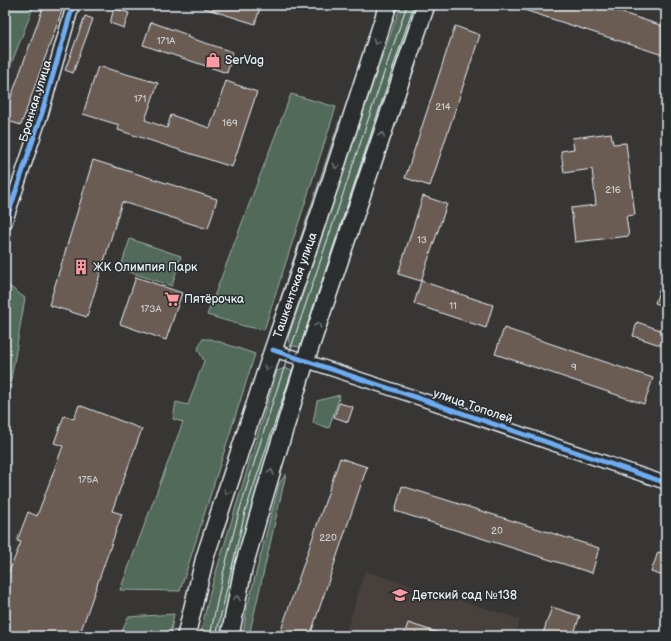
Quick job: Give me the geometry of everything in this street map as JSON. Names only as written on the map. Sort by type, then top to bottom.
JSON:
[{"type":"main road","name":"Ташкентская улица","points":[[186,636],[205,557],[273,350],[332,178],[388,5]]},
{"type":"main road","points":[[230,636],[244,569],[273,466],[305,362],[426,5]]},
{"type":"street","name":"Бронная улица","points":[[5,224],[42,113],[73,5]]},
{"type":"street","name":"улица Тополей","points":[[273,350],[666,483]]},
{"type":"shaded area","name":"Детский сад №138","points":[[365,571],[520,619],[515,636],[345,636]]},
{"type":"green space","points":[[5,5],[34,5],[5,80]]},
{"type":"green space","points":[[401,5],[418,5],[304,347],[290,346],[288,338],[375,77]]},
{"type":"green space","points":[[291,94],[336,107],[264,330],[244,326],[207,315]]},
{"type":"green space","points":[[343,116],[345,125],[274,335],[268,336],[339,122]]},
{"type":"green space","points":[[130,239],[181,256],[172,286],[120,269]]},
{"type":"green space","points":[[5,283],[25,298],[5,415]]},
{"type":"green space","points":[[202,339],[211,339],[255,354],[180,591],[120,590],[183,422],[173,419],[176,402],[188,405],[204,361],[198,349]]},
{"type":"green space","points":[[285,368],[292,371],[299,381],[225,636],[200,636],[210,592],[277,371]]},
{"type":"green space","points":[[340,395],[329,428],[313,423],[317,401]]},
{"type":"green space","points":[[286,474],[249,636],[243,636],[246,612],[279,484]]},
{"type":"green space","points":[[174,614],[170,636],[120,636],[128,617]]},
{"type":"building","points":[[44,5],[64,5],[21,125],[5,120],[5,114]]},
{"type":"building","points":[[202,5],[261,5],[255,24],[201,7]]},
{"type":"building","points":[[515,5],[598,5],[666,27],[666,56],[515,7]]},
{"type":"building","points":[[114,8],[129,13],[124,28],[110,23]]},
{"type":"building","points":[[85,16],[93,19],[73,73],[65,70]]},
{"type":"building","points":[[151,22],[188,35],[187,37],[233,52],[227,73],[143,45]]},
{"type":"building","points":[[455,26],[480,35],[430,186],[405,178]]},
{"type":"building","points":[[98,66],[158,83],[145,120],[167,128],[171,115],[210,128],[226,81],[257,92],[232,167],[118,130],[119,125],[83,114]]},
{"type":"building","points":[[611,133],[613,144],[626,143],[635,215],[626,216],[629,236],[575,242],[571,208],[596,205],[592,169],[564,173],[561,151],[574,149],[572,138]]},
{"type":"building","name":"ЖК Олимпия Парк","points":[[93,160],[217,199],[208,229],[122,202],[87,317],[49,305]]},
{"type":"building","points":[[423,196],[447,204],[421,281],[398,274]]},
{"type":"building","points":[[664,276],[666,276],[666,307],[655,303]]},
{"type":"building","points":[[136,277],[182,293],[166,340],[120,324]]},
{"type":"building","points":[[421,281],[493,305],[486,328],[414,304]]},
{"type":"building","points":[[637,322],[666,332],[666,347],[633,336]]},
{"type":"building","points":[[504,328],[653,378],[644,404],[495,354]]},
{"type":"building","points":[[339,403],[353,407],[348,422],[334,417]]},
{"type":"building","points":[[79,405],[142,429],[112,511],[122,514],[79,636],[5,636],[5,571],[9,572],[21,542],[17,541],[28,512],[37,516],[63,446],[54,443],[64,416],[74,419]]},
{"type":"building","points":[[340,458],[367,467],[310,636],[279,636]]},
{"type":"building","points":[[402,486],[599,548],[592,573],[395,511]]},
{"type":"building","points":[[658,552],[666,554],[666,577],[651,572]]},
{"type":"building","points":[[552,607],[580,616],[573,636],[542,636]]},
{"type":"building","points":[[408,623],[442,634],[442,636],[404,636]]},
{"type":"tram line","points":[[210,636],[223,574],[239,512],[274,398],[407,5]]},
{"type":"tram line","points":[[216,636],[245,512],[414,5]]},
{"type":"cycle path","points":[[5,224],[42,113],[73,5]]},
{"type":"cycle path","points":[[273,350],[666,483]]},
{"type":"place","name":"SerVag","points":[[213,60]]},
{"type":"place","name":"ЖК Олимпия Парк","points":[[81,267]]},
{"type":"place","name":"Пятёрочка","points":[[172,299]]},
{"type":"place","name":"Детский сад №138","points":[[400,595]]}]
